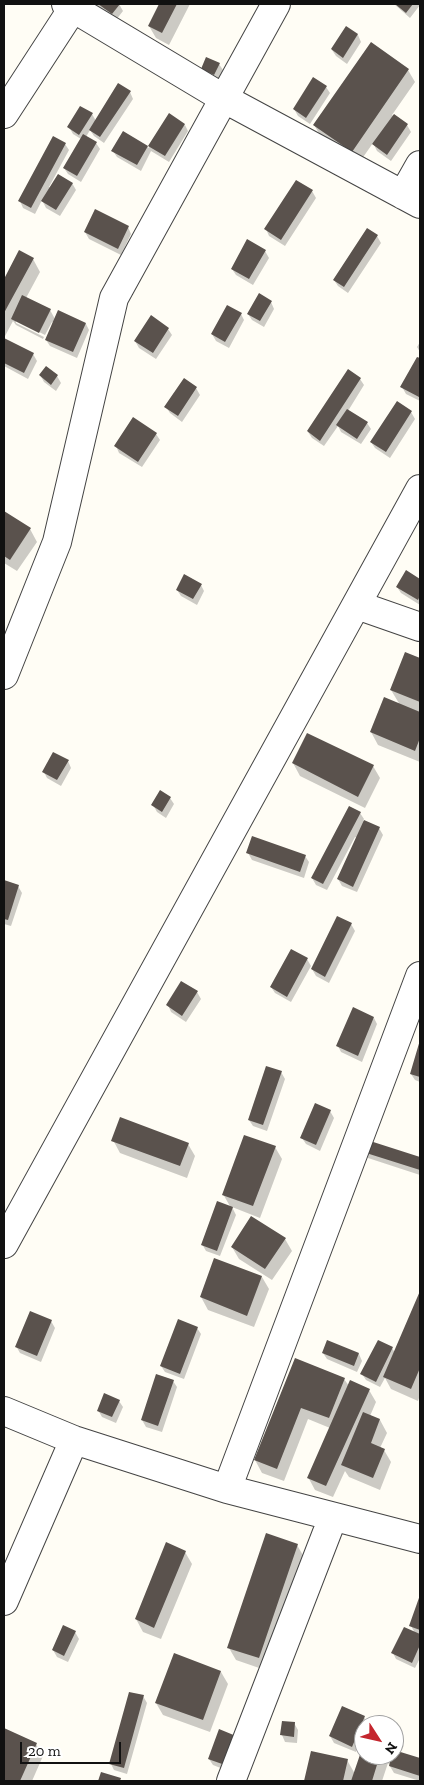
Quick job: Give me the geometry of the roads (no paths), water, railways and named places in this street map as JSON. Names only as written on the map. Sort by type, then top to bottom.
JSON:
[{"type":"street","points":[[4,675],[57,542],[114,298],[276,4]]},
{"type":"street","points":[[4,114],[69,6],[223,98],[412,199],[420,165]]},
{"type":"street","points":[[4,1244],[420,489]]},
{"type":"street","points":[[356,605],[420,627]]},
{"type":"street","points":[[227,1488],[420,976]]},
{"type":"street","points":[[4,1411],[74,1440],[227,1488],[420,1539]]},
{"type":"street","points":[[4,1601],[74,1440]]},
{"type":"street","points":[[231,1781],[333,1517]]}]
